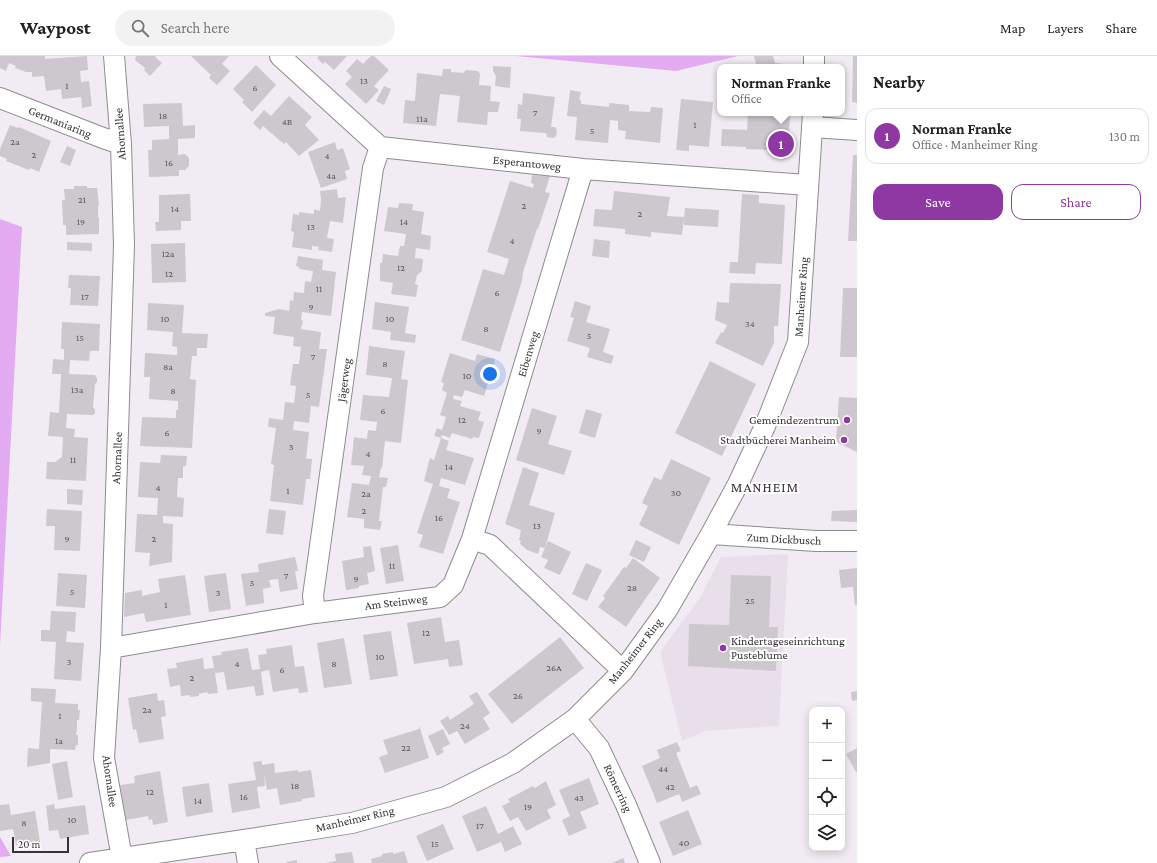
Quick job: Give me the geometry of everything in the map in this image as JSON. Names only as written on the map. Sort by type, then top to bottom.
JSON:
[{"type":"street","name":"Ahornallee","points":[[114,56],[121,144],[124,245],[111,648],[104,758],[122,858]]},
{"type":"street","points":[[280,56],[380,147]]},
{"type":"street","name":"Germaniaring","points":[[0,98],[121,144]]},
{"type":"street","points":[[813,120],[857,130]]},
{"type":"street","name":"Manheimer Ring","points":[[90,863],[352,823],[446,797],[513,763],[575,719],[623,671],[667,610],[712,534],[738,484],[765,426],[798,342],[813,120]]},
{"type":"street","name":"Esperantoweg","points":[[380,147],[583,169],[808,185]]},
{"type":"street","name":"Jägerweg","points":[[315,613],[313,596],[373,168],[380,147]]},
{"type":"street","name":"Eibenweg","points":[[472,539],[583,169]]},
{"type":"street","name":"Zum Dickbusch","points":[[712,534],[816,541],[857,541]]},
{"type":"street","points":[[472,539],[490,546],[623,671]]},
{"type":"street","name":"Am Steinweg","points":[[111,648],[315,613],[440,597],[453,585],[472,539]]},
{"type":"street","name":"Römerring","points":[[575,719],[599,748],[626,805],[650,863]]},
{"type":"street","points":[[244,840],[248,863]]},
{"type":"shaded area","points":[[516,56],[738,56],[676,71]]},
{"type":"shaded area","points":[[0,219],[22,227],[0,646]]},
{"type":"shaded area","name":"Kindertageseinrichtung Pusteblume","points":[[788,554],[779,726],[706,731],[682,741],[660,652],[701,596],[721,557]]},
{"type":"shaded area","points":[[0,837],[11,856],[0,857]]},
{"type":"building","points":[[0,56],[45,56],[45,59],[87,56],[88,70],[80,71],[81,82],[89,81],[92,106],[82,108],[81,97],[62,99],[61,89],[46,91],[44,76],[32,77],[32,72],[26,72],[15,68],[16,66],[9,63],[6,71],[0,68]]},
{"type":"building","points":[[136,56],[156,56],[155,57],[162,63],[150,76],[144,70],[145,68],[135,60]]},
{"type":"building","points":[[191,56],[229,56],[222,64],[230,71],[217,85],[209,78],[211,75]]},
{"type":"building","points":[[319,56],[347,56],[334,70],[325,62],[323,64],[317,58]]},
{"type":"building","points":[[371,56],[374,56],[389,70],[374,86],[379,90],[366,104],[345,84],[352,77],[346,71],[357,59],[363,64]]},
{"type":"building","points":[[754,56],[773,56],[775,63],[784,64],[762,64],[756,64]]},
{"type":"building","points":[[853,56],[857,56],[857,103],[852,102]]},
{"type":"building","points":[[256,65],[276,85],[252,112],[242,102],[244,100],[233,89]]},
{"type":"building","points":[[493,66],[511,67],[510,88],[495,86],[496,76],[493,71]]},
{"type":"building","points":[[443,69],[451,69],[451,72],[463,73],[466,70],[478,71],[480,74],[479,85],[491,86],[490,101],[500,102],[498,112],[488,112],[487,125],[457,122],[460,96],[440,94],[436,126],[403,123],[405,100],[415,101],[417,73],[442,76]]},
{"type":"building","points":[[384,86],[391,89],[384,105],[376,101]]},
{"type":"building","points":[[570,90],[581,92],[579,100],[581,100],[581,104],[609,107],[609,103],[629,105],[629,111],[650,112],[651,107],[663,108],[660,143],[625,139],[626,131],[618,130],[618,121],[610,120],[608,143],[575,140],[577,117],[567,116]]},
{"type":"building","points":[[523,93],[555,97],[551,127],[555,127],[557,130],[554,138],[547,137],[546,133],[520,131],[521,119],[517,119],[518,104],[522,105]]},
{"type":"building","points":[[289,96],[312,117],[305,125],[319,140],[299,156],[286,142],[284,144],[263,126],[260,130],[253,123],[264,110],[271,116]]},
{"type":"building","points":[[681,99],[713,102],[709,147],[689,145],[689,151],[676,150]]},
{"type":"building","points":[[182,103],[183,126],[195,125],[195,138],[178,139],[178,155],[185,154],[189,158],[189,166],[185,170],[179,170],[179,176],[149,177],[148,150],[152,150],[152,140],[169,139],[169,126],[144,127],[143,104]]},
{"type":"building","points":[[748,116],[790,116],[788,151],[721,146],[722,129],[747,130]]},
{"type":"building","points":[[10,125],[19,127],[51,141],[39,172],[30,168],[29,170],[6,161],[7,159],[0,156],[0,149]]},
{"type":"building","points":[[335,142],[337,150],[343,148],[350,169],[345,171],[347,179],[321,188],[308,152]]},
{"type":"building","points":[[67,146],[76,150],[70,166],[60,162]]},
{"type":"building","points":[[853,155],[857,155],[857,241],[848,241]]},
{"type":"building","points":[[532,175],[550,176],[545,192],[550,193],[523,272],[522,281],[500,352],[461,340],[483,269],[504,275],[509,259],[487,252],[510,181],[533,188],[534,184],[531,183]]},
{"type":"building","points":[[74,186],[97,188],[99,205],[99,234],[66,235],[66,225],[63,225],[62,200],[65,200],[64,189],[74,189]]},
{"type":"building","points":[[337,189],[338,198],[346,197],[343,223],[330,221],[327,238],[334,239],[332,252],[318,250],[319,247],[312,246],[312,250],[292,247],[294,232],[291,231],[293,214],[299,215],[299,212],[314,214],[314,209],[320,211],[320,191]]},
{"type":"building","points":[[614,191],[670,197],[667,216],[684,217],[685,208],[719,210],[718,227],[684,225],[684,219],[682,235],[651,232],[651,237],[625,234],[625,229],[593,226],[595,209],[612,210]]},
{"type":"building","points":[[190,194],[191,221],[181,221],[181,230],[156,231],[155,222],[159,222],[159,195]]},
{"type":"building","points":[[742,194],[759,195],[759,203],[785,205],[782,264],[756,263],[755,274],[729,273],[730,262],[738,262]]},
{"type":"building","points":[[399,203],[413,204],[412,210],[424,212],[421,234],[431,236],[430,250],[416,248],[415,258],[423,259],[422,271],[417,275],[415,284],[418,285],[416,297],[391,294],[393,283],[380,281],[380,263],[382,263],[383,254],[398,256],[400,246],[404,246],[406,234],[384,231],[388,207],[398,208]]},
{"type":"building","points":[[594,239],[610,241],[609,258],[592,256]]},
{"type":"building","points":[[67,242],[92,243],[92,251],[67,250]]},
{"type":"building","points":[[185,243],[186,282],[152,283],[151,244]]},
{"type":"building","points":[[298,256],[323,260],[322,270],[336,272],[331,316],[302,312],[301,320],[303,321],[301,329],[321,332],[319,349],[327,349],[319,407],[311,406],[309,423],[294,421],[293,430],[309,432],[306,459],[312,459],[310,479],[306,479],[303,505],[270,501],[274,465],[271,464],[276,428],[268,427],[269,418],[283,420],[285,402],[294,403],[296,386],[290,385],[293,364],[299,364],[301,347],[293,346],[294,337],[273,334],[275,317],[265,316],[265,313],[279,309],[289,311],[290,300],[293,301],[294,292],[304,293],[305,281],[311,282],[313,271],[299,269],[299,267],[296,266]]},
{"type":"building","points":[[69,275],[100,276],[98,306],[70,305],[71,288],[68,288]]},
{"type":"building","points":[[730,283],[781,284],[778,326],[774,326],[774,343],[763,366],[715,343],[727,325],[715,320],[717,302],[729,303]]},
{"type":"building","points":[[843,288],[857,288],[857,357],[840,357]]},
{"type":"building","points":[[575,301],[591,306],[586,322],[610,329],[603,352],[614,356],[611,364],[587,357],[590,348],[567,341],[574,318],[570,317]]},
{"type":"building","points":[[375,302],[409,307],[405,333],[416,335],[415,343],[390,340],[391,332],[372,329]]},
{"type":"building","points":[[148,303],[184,305],[182,333],[208,334],[207,348],[197,348],[197,356],[192,356],[190,379],[196,380],[192,448],[140,446],[142,417],[176,418],[176,410],[178,410],[178,401],[149,399],[150,377],[144,377],[145,353],[177,355],[177,347],[172,346],[173,332],[147,330]]},
{"type":"building","points":[[62,322],[100,324],[99,351],[90,351],[89,361],[70,360],[69,374],[95,375],[97,378],[93,407],[95,413],[93,415],[67,414],[66,428],[75,429],[74,437],[88,438],[86,481],[46,479],[47,462],[55,462],[62,457],[63,437],[48,436],[50,412],[59,413],[61,374],[52,374],[53,359],[64,360],[64,349],[61,349]]},
{"type":"building","points":[[369,346],[405,351],[401,379],[408,380],[401,443],[385,441],[382,468],[379,477],[388,478],[386,487],[383,487],[379,521],[382,521],[380,530],[364,528],[364,519],[347,517],[352,483],[369,485],[371,476],[362,475],[364,466],[351,465],[354,437],[367,439],[368,430],[376,431],[377,422],[360,420],[363,395],[389,397],[392,378],[366,375]]},
{"type":"building","points":[[450,353],[475,361],[477,354],[495,359],[484,396],[465,390],[462,397],[454,395],[453,399],[462,401],[460,406],[481,412],[478,420],[484,422],[479,438],[473,437],[472,439],[452,433],[450,438],[442,435],[441,438],[434,436],[437,428],[442,430],[446,417],[440,415],[447,393],[442,390],[444,383],[441,382]]},
{"type":"building","points":[[710,361],[756,384],[722,456],[675,433]]},
{"type":"building","name":"Gemeindezentrum","points":[[839,397],[857,398],[857,452],[836,442]]},
{"type":"building","points":[[532,408],[557,416],[548,444],[572,451],[564,475],[516,460]]},
{"type":"building","points":[[586,409],[602,414],[595,438],[579,433]]},
{"type":"building","points":[[441,438],[449,441],[446,450],[474,458],[465,485],[441,478],[439,486],[450,489],[447,498],[460,502],[443,554],[419,547],[423,535],[417,533],[433,484],[424,481],[426,473],[430,458],[434,460]]},
{"type":"building","points":[[161,455],[187,456],[186,466],[183,466],[183,478],[178,478],[177,497],[184,498],[183,517],[163,516],[163,523],[173,524],[172,562],[149,566],[150,553],[135,552],[137,514],[157,515],[158,498],[138,497],[140,462],[160,463]]},
{"type":"building","points":[[671,459],[711,478],[679,545],[639,525],[648,506],[642,503],[654,477],[661,480]]},
{"type":"building","points":[[523,467],[539,473],[529,505],[555,513],[545,548],[540,547],[538,554],[527,550],[520,544],[521,541],[519,540],[521,530],[505,524]]},
{"type":"building","points":[[67,489],[83,490],[82,505],[67,504]]},
{"type":"building","points":[[47,509],[82,511],[80,551],[54,550],[55,526],[46,526]]},
{"type":"building","points":[[269,509],[286,511],[283,535],[266,533]]},
{"type":"building","points":[[857,510],[857,522],[831,521],[832,511]]},
{"type":"building","points":[[636,540],[651,547],[644,562],[629,555]]},
{"type":"building","points":[[548,541],[571,552],[560,575],[544,568],[548,560],[541,557]]},
{"type":"building","points":[[398,545],[404,581],[386,584],[380,548]]},
{"type":"building","points":[[371,546],[375,571],[367,573],[369,584],[359,586],[359,588],[346,590],[342,561],[364,557],[363,547]]},
{"type":"building","points":[[295,557],[298,571],[295,571],[298,589],[280,592],[278,579],[269,580],[271,587],[263,589],[264,603],[246,606],[241,574],[259,572],[258,564]]},
{"type":"building","points":[[633,558],[660,578],[626,627],[598,607],[605,598],[603,596],[624,567],[626,568]]},
{"type":"building","points":[[586,563],[602,570],[587,601],[572,594]]},
{"type":"building","points":[[857,568],[857,605],[855,605],[853,587],[841,588],[839,570]]},
{"type":"building","points":[[58,573],[87,575],[85,608],[56,606]]},
{"type":"building","points":[[226,573],[231,609],[209,612],[204,576]]},
{"type":"building","points":[[185,575],[191,615],[146,622],[144,613],[124,617],[125,593],[142,590],[142,596],[160,592],[158,579]]},
{"type":"building","points":[[731,575],[771,576],[769,627],[778,627],[776,671],[688,666],[689,624],[729,625]]},
{"type":"building","points":[[51,611],[76,612],[75,632],[67,631],[66,642],[84,643],[81,681],[54,679],[56,642],[41,641],[41,630],[50,630]]},
{"type":"building","points":[[441,617],[445,642],[459,640],[463,665],[449,667],[448,659],[414,664],[407,623]]},
{"type":"building","points":[[391,631],[398,676],[370,680],[363,635]]},
{"type":"building","points":[[560,637],[584,668],[512,724],[488,694]]},
{"type":"building","points":[[344,638],[352,684],[324,688],[317,643]]},
{"type":"building","points":[[292,645],[295,667],[304,666],[308,692],[299,693],[298,688],[273,692],[269,670],[261,672],[264,695],[256,696],[254,686],[227,690],[224,672],[215,673],[218,693],[208,694],[207,692],[199,694],[199,696],[181,696],[180,685],[170,687],[167,669],[177,668],[176,663],[203,658],[204,669],[214,668],[212,656],[222,655],[221,652],[248,648],[252,670],[260,669],[258,655],[267,654],[266,649]]},
{"type":"building","points":[[31,688],[56,689],[55,703],[78,704],[78,710],[80,710],[79,720],[77,720],[76,735],[78,735],[78,745],[76,745],[75,750],[50,749],[50,763],[27,767],[28,748],[39,749],[42,702],[31,701]]},
{"type":"building","points":[[857,691],[857,700],[852,701],[851,692]]},
{"type":"building","points":[[477,692],[490,713],[483,718],[490,729],[465,744],[457,731],[449,735],[440,721],[448,716],[450,720],[474,704],[469,696]]},
{"type":"building","points":[[157,693],[158,701],[164,700],[166,716],[161,717],[164,739],[139,743],[136,729],[133,730],[128,698]]},
{"type":"building","points":[[419,725],[429,758],[385,773],[379,757],[388,754],[383,740],[419,729]]},
{"type":"building","points":[[443,729],[450,744],[442,748],[444,752],[437,756],[428,736]]},
{"type":"building","points":[[677,742],[681,751],[676,753],[690,788],[697,785],[701,794],[682,802],[679,794],[657,803],[642,766],[660,758],[657,750]]},
{"type":"building","points":[[857,748],[857,772],[856,772],[846,754]]},
{"type":"building","points":[[67,761],[73,797],[58,800],[52,764]]},
{"type":"building","points":[[262,761],[262,765],[274,763],[275,773],[311,770],[315,797],[280,805],[277,788],[267,790],[264,774],[265,786],[257,787],[260,808],[232,813],[228,784],[256,780],[253,762]]},
{"type":"building","points":[[160,771],[168,822],[153,825],[152,819],[149,820],[148,816],[126,820],[120,785],[135,783],[134,776]]},
{"type":"building","points":[[589,778],[599,804],[580,812],[587,828],[569,836],[562,820],[570,816],[559,790]]},
{"type":"building","points":[[546,781],[556,805],[547,810],[551,818],[526,831],[518,817],[510,821],[502,806],[510,802],[508,799],[533,786],[535,788]]},
{"type":"building","points":[[209,783],[213,812],[186,817],[182,787]]},
{"type":"building","points":[[9,804],[11,815],[35,811],[40,842],[16,845],[13,829],[0,831],[0,805]]},
{"type":"building","points":[[54,804],[55,809],[85,805],[89,834],[60,839],[58,830],[49,831],[46,806]]},
{"type":"building","points":[[486,806],[498,834],[513,826],[522,844],[505,852],[501,842],[477,852],[462,816]]},
{"type":"building","points":[[688,810],[702,844],[673,856],[659,822]]},
{"type":"building","points":[[443,824],[454,849],[427,861],[416,836]]},
{"type":"building","points":[[404,851],[408,863],[372,863],[371,859],[382,856],[382,854],[393,852],[393,854]]},
{"type":"building","points":[[352,852],[354,863],[326,863],[336,861],[335,854]]},
{"type":"building","points":[[623,858],[625,863],[612,863]]},
{"type":"building","points":[[297,860],[297,863],[286,863],[286,862]]},
{"type":"place","name":"Norman Franke","points":[[781,144]]},
{"type":"place","name":"Gemeindezentrum","points":[[847,420]]},
{"type":"place","name":"Stadtbücherei Manheim","points":[[844,440]]},
{"type":"place","name":"Kindertageseinrichtung Pusteblume","points":[[723,648]]},
{"type":"district","name":"MANHEIM","points":[[765,487]]}]
